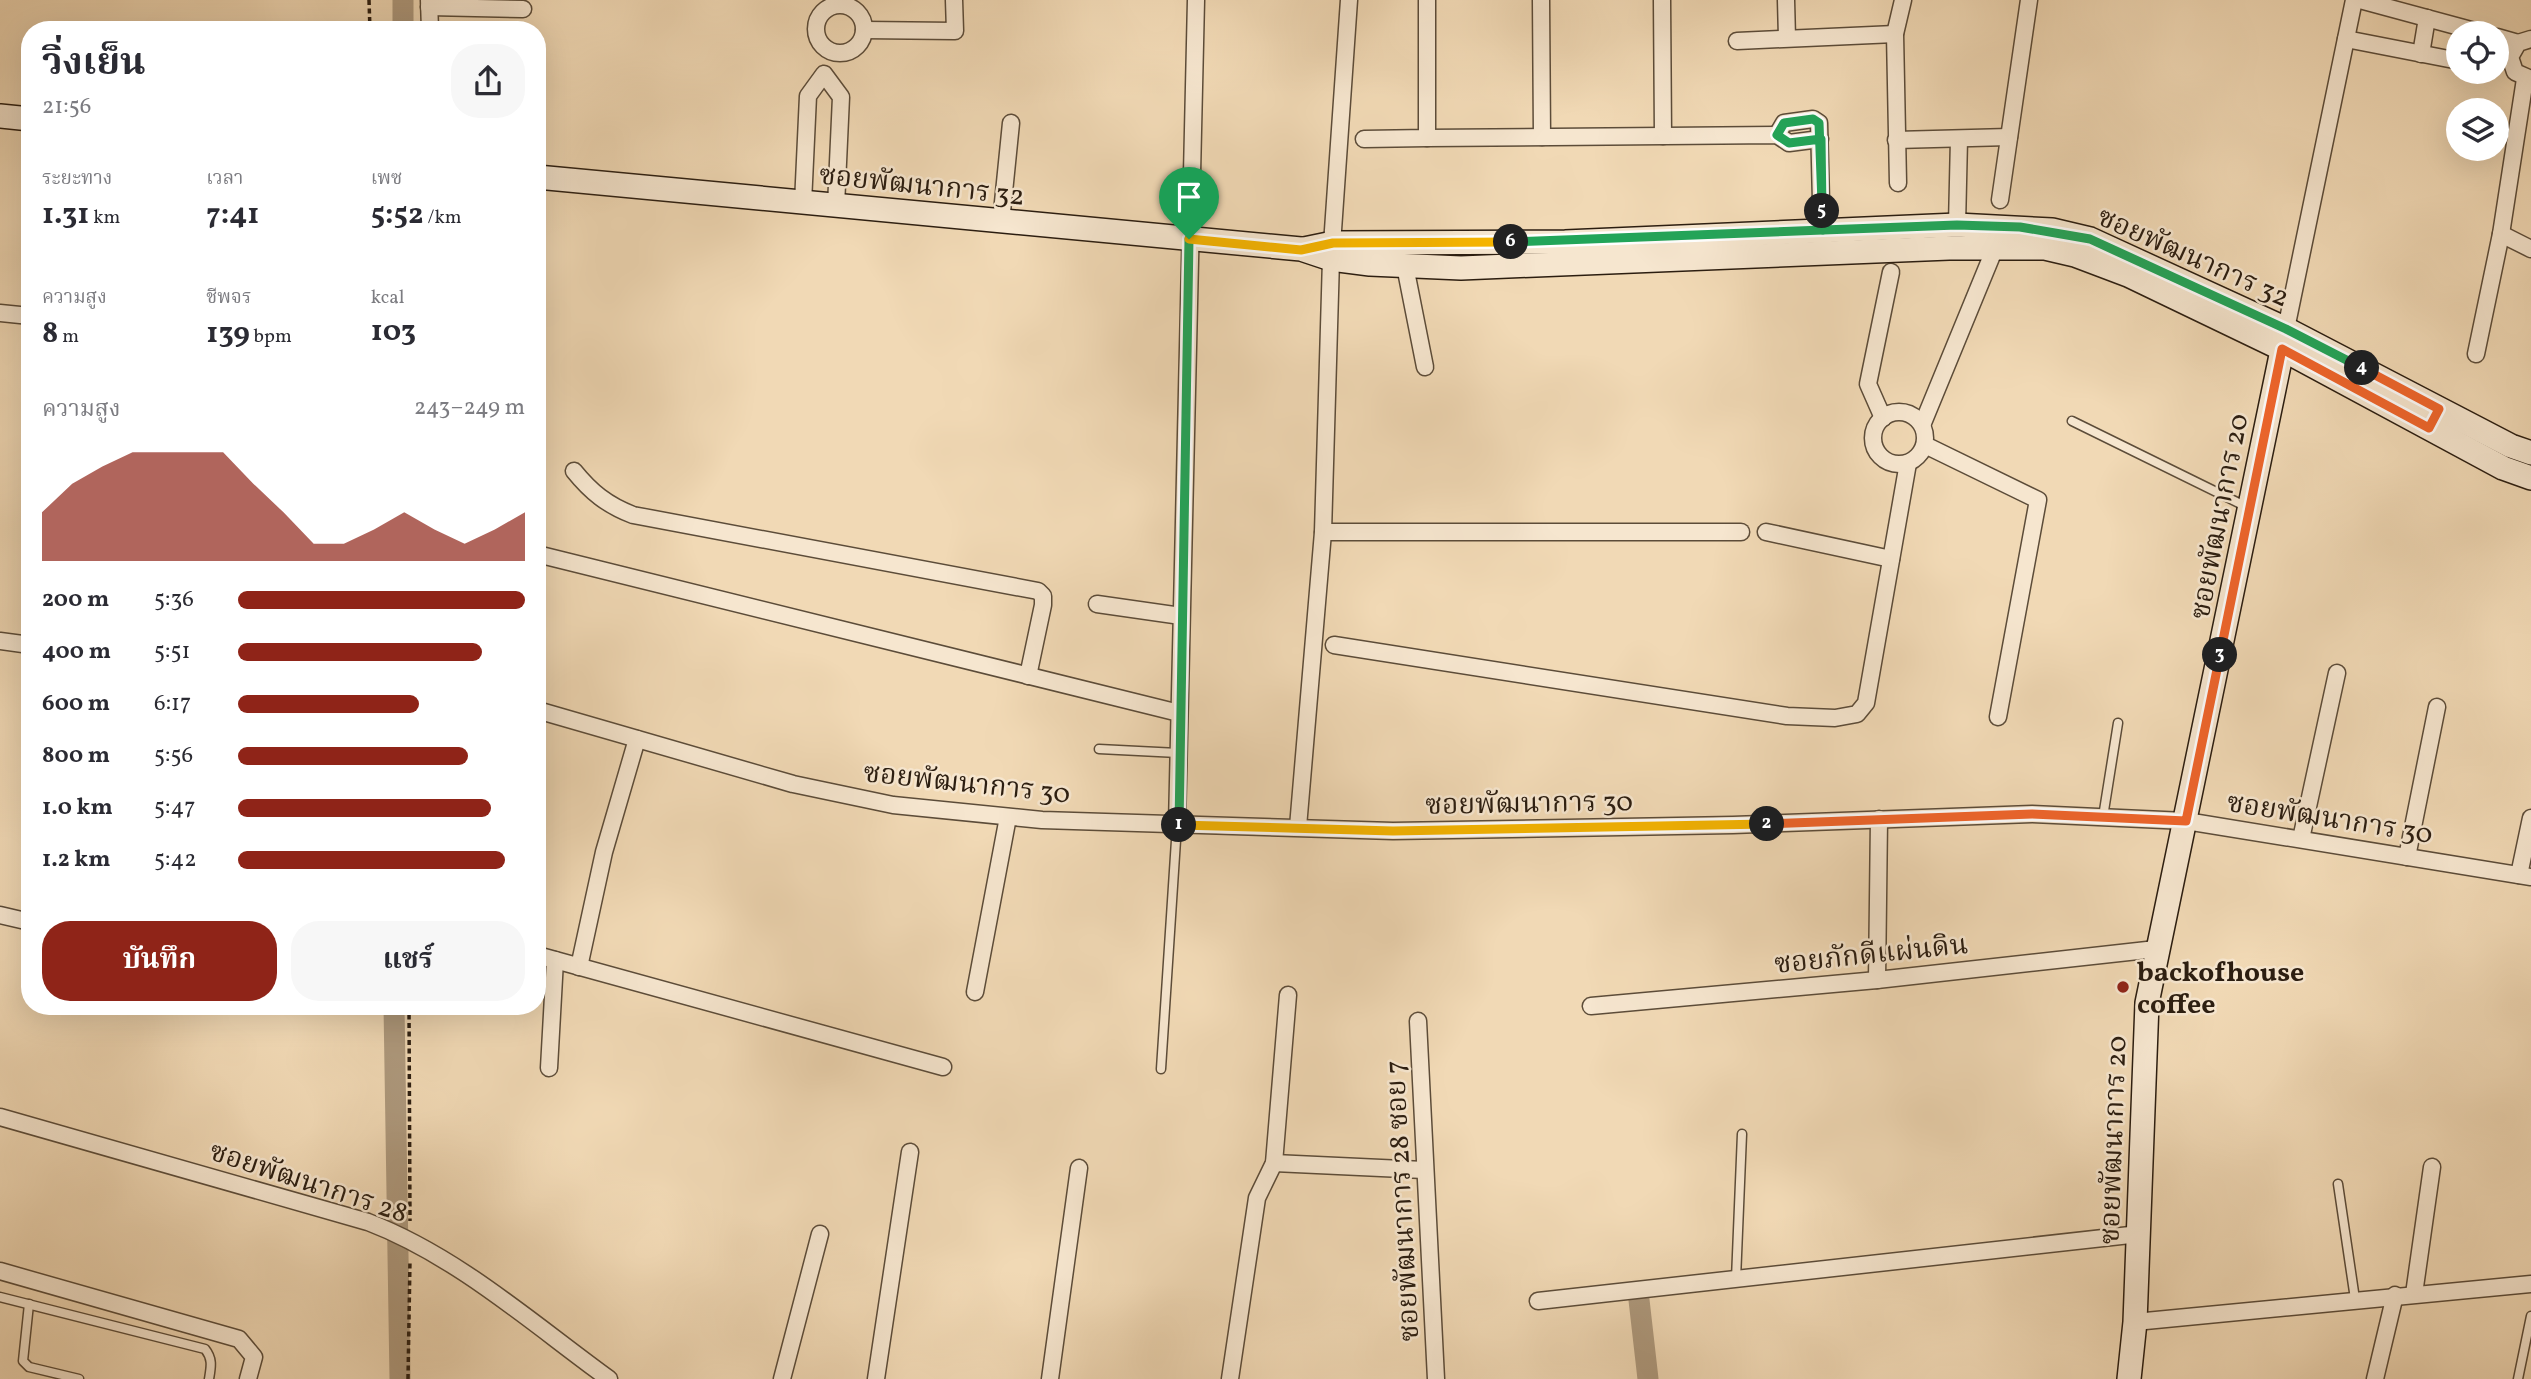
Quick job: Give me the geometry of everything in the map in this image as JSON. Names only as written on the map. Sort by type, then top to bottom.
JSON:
[{"type":"street","points":[[864,30],[955,31],[954,0]]},
{"type":"street","points":[[1177,825],[1196,0]]},
{"type":"street","points":[[1298,827],[1324,531],[1332,251],[1349,0]]},
{"type":"street","points":[[1427,0],[1427,138]]},
{"type":"street","points":[[1541,0],[1542,137]]},
{"type":"street","points":[[1662,0],[1663,136]]},
{"type":"street","points":[[1786,0],[1787,38]]},
{"type":"street","points":[[1898,183],[1895,34],[1903,0]]},
{"type":"street","points":[[2000,200],[2028,0]]},
{"type":"street","points":[[2284,339],[2354,0]]},
{"type":"street","points":[[2360,0],[2446,23]]},
{"type":"street","points":[[430,21],[429,3],[523,9]]},
{"type":"street","points":[[839,3],[854,9],[863,22],[864,30],[863,38],[853,50],[837,54],[819,40],[816,25],[824,11],[839,3]]},
{"type":"street","points":[[2421,54],[2427,18]]},
{"type":"street","points":[[1737,40],[1895,34]]},
{"type":"street","points":[[2346,39],[2446,59]]},
{"type":"street","points":[[2476,354],[2501,234],[2524,77],[2510,57],[2524,41]]},
{"type":"street","points":[[803,203],[808,96],[824,74],[830,51]]},
{"type":"street","points":[[824,74],[841,97],[836,206]]},
{"type":"street","points":[[0,116],[21,118]]},
{"type":"street","points":[[1001,222],[1011,123]]},
{"type":"street","points":[[1364,139],[1777,135],[1789,143],[1821,139],[1822,241]]},
{"type":"street","points":[[1896,140],[2010,137]]},
{"type":"street","points":[[1957,225],[1959,139]]},
{"type":"street","name":"ซอยพัฒนาการ 32","points":[[546,178],[1301,250],[1565,253],[1822,241],[1957,225],[2052,230],[2090,239],[2434,418],[2531,453]]},
{"type":"street","points":[[2501,234],[2531,249]]},
{"type":"street","name":"ซอยพัฒนาการ 32","points":[[1822,241],[2045,248],[2075,255],[2128,275],[2284,339]]},
{"type":"street","points":[[1923,423],[1994,248]]},
{"type":"street","name":"ซอยพัฒนาการ 32","points":[[1332,251],[1405,265],[1461,268],[1565,253]]},
{"type":"street","points":[[1405,265],[1425,367]]},
{"type":"street","points":[[1883,418],[1868,384],[1891,272]]},
{"type":"street","points":[[0,313],[21,315]]},
{"type":"street","name":"ซอยพัฒนาการ 20","points":[[2129,1379],[2139,1234],[2143,1056],[2156,949],[2186,821],[2284,339]]},
{"type":"street","points":[[1892,413],[1905,413],[1923,423],[1926,430],[1925,445],[1915,459],[1908,463],[1887,463],[1875,453],[1872,437],[1883,418],[1892,413]]},
{"type":"street","name":"ซอยพัฒนาการ 32","points":[[2434,418],[2503,468],[2531,478]]},
{"type":"street","points":[[1925,445],[2038,500],[1998,717]]},
{"type":"street","points":[[1334,645],[1601,689],[1787,716],[1835,718],[1857,714],[1866,702],[1908,463]]},
{"type":"street","points":[[574,471],[597,496],[613,508],[633,515],[1038,591],[1042,596],[1042,605],[1028,676]]},
{"type":"street","points":[[1324,531],[1741,532]]},
{"type":"street","points":[[1766,532],[1891,559]]},
{"type":"street","points":[[546,556],[1179,713]]},
{"type":"street","points":[[1097,604],[1181,616]]},
{"type":"street","points":[[0,641],[21,644]]},
{"type":"street","points":[[2301,839],[2337,673]]},
{"type":"street","points":[[2407,857],[2437,707]]},
{"type":"street","name":"ซอยพัฒนาการ 30","points":[[546,713],[793,784],[892,805],[1009,817],[1407,831],[2032,814],[2186,821],[2525,876]]},
{"type":"street","points":[[579,967],[604,852],[637,738]]},
{"type":"street","points":[[975,992],[1009,817]]},
{"type":"street","points":[[2525,876],[2531,818]]},
{"type":"street","points":[[1877,980],[1879,819]]},
{"type":"street","points":[[0,915],[21,920]]},
{"type":"street","name":"ซอยภักดีแผ่นดิน","points":[[1591,1006],[1877,980],[2156,949]]},
{"type":"street","points":[[546,958],[943,1067]]},
{"type":"street","points":[[549,1068],[555,961]]},
{"type":"street","points":[[1230,1379],[1256,1198],[1274,1163],[1288,995]]},
{"type":"street","name":"ซอยพัฒนาการ 28 ซอย 7","points":[[1418,1021],[1437,1379]]},
{"type":"street","name":"ซอยพัฒนาการ 28","points":[[0,1117],[368,1222],[406,1238],[452,1265],[609,1379]]},
{"type":"street","points":[[876,1379],[910,1152]]},
{"type":"street","points":[[1274,1163],[1424,1170]]},
{"type":"street","points":[[2414,1294],[2432,1167]]},
{"type":"street","points":[[1050,1379],[1080,1168]]},
{"type":"street","points":[[782,1379],[820,1234]]},
{"type":"street","points":[[1538,1301],[2139,1234]]},
{"type":"street","points":[[0,1271],[239,1339],[254,1357],[248,1379]]},
{"type":"street","points":[[2135,1322],[2531,1283]]},
{"type":"street","points":[[2375,1379],[2395,1295]]},
{"type":"lane","points":[[2072,421],[2250,508]]},
{"type":"lane","points":[[2103,817],[2118,723]]},
{"type":"lane","points":[[1099,749],[1178,753]]},
{"type":"lane","points":[[1161,1069],[1177,825]]},
{"type":"lane","points":[[1737,1279],[1742,1134]]},
{"type":"lane","points":[[2338,1184],[2356,1299]]},
{"type":"lane","points":[[0,1297],[205,1349],[211,1355],[209,1379]]},
{"type":"lane","points":[[29,1304],[23,1361],[29,1367],[79,1379]]},
{"type":"lane","points":[[2518,1379],[2531,1316]]},
{"type":"path","points":[[369,0],[370,21]]},
{"type":"path","points":[[408,1379],[406,1238],[409,1015]]},
{"type":"waterway","points":[[403,0],[403,21]]},
{"type":"waterway","points":[[394,1015],[400,1379]]},
{"type":"waterway","points":[[1639,1300],[1648,1379]]},
{"type":"place","name":"backofhouse coffee","points":[[2123,987]]},
{"type":"route","points":[[1189,239],[1177,825],[1393,831],[1733,825],[2032,814],[2186,821],[2282,349],[2429,428],[2439,409],[2286,329],[2090,239],[2052,230],[2020,227],[1957,225],[1823,230],[1821,139],[1789,143],[1777,135],[1784,123],[1813,119],[1819,123],[1821,139],[1823,230],[1564,242],[1333,243],[1301,250],[1189,239]]}]
